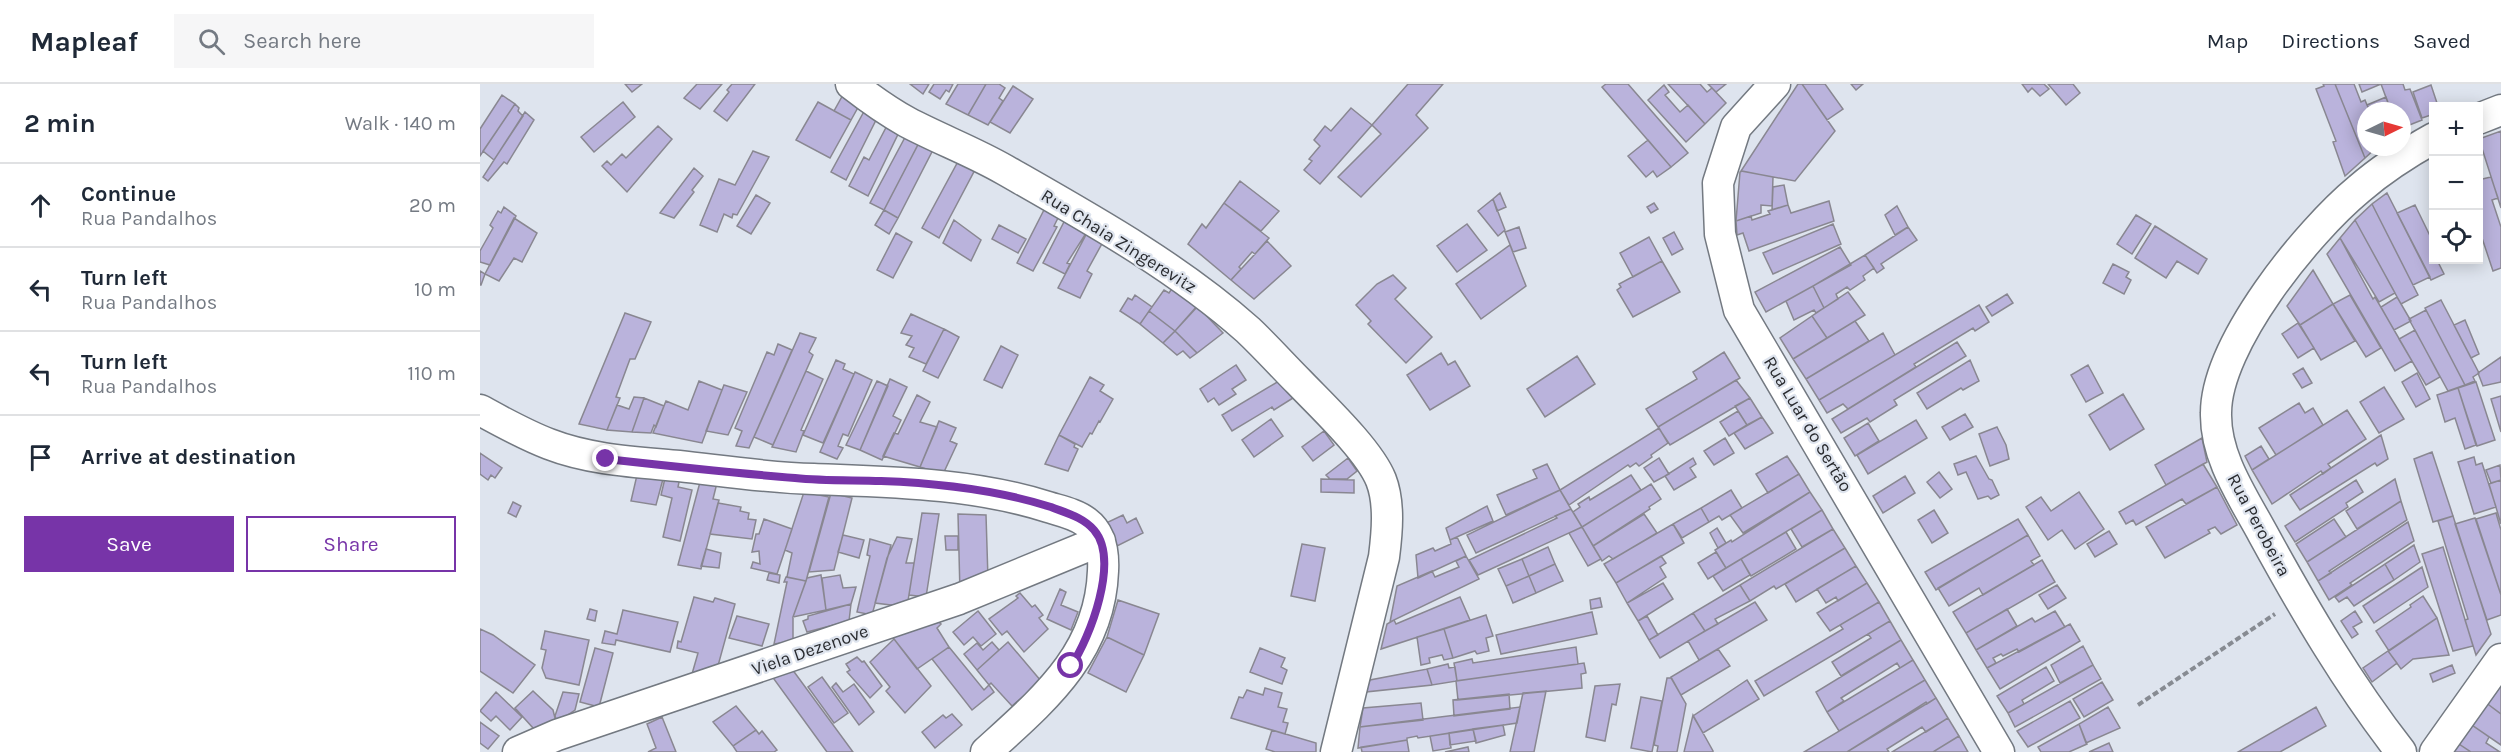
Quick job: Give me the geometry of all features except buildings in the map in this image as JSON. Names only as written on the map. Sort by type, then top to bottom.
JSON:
[{"type":"street","name":"Rua Chaia Zingerevitz","points":[[850,84],[909,123],[1004,169],[1072,208],[1174,272],[1248,330],[1334,417],[1371,463],[1380,480],[1384,495],[1386,537],[1384,557],[1336,752]]},
{"type":"street","name":"Rua Luar do Sertão","points":[[1775,84],[1736,127],[1718,183],[1720,234],[1739,310],[1999,752]]},
{"type":"street","points":[[2483,117],[2501,110]]},
{"type":"street","name":"Rua Perobeira","points":[[2401,752],[2364,701],[2298,599],[2229,472],[2216,414],[2223,372],[2241,336],[2303,246],[2357,190],[2409,151],[2429,140]]},
{"type":"street","points":[[480,410],[550,445],[606,459],[798,479],[904,483],[1007,495],[1075,516],[1086,522],[1096,531],[1103,556],[1101,592],[1089,634],[1079,655],[1044,695],[986,752]]},
{"type":"street","name":"Viela Dezenove","points":[[518,752],[568,732],[959,599],[1100,541]]},
{"type":"street","points":[[2435,752],[2501,659]]},
{"type":"path","points":[[2138,705],[2298,599]]},
{"type":"route","points":[[606,459],[737,474],[761,474],[798,479],[879,481],[968,490],[1007,495],[1075,516],[1096,531],[1102,548],[1103,577],[1095,619],[1079,655],[1071,666]]}]
